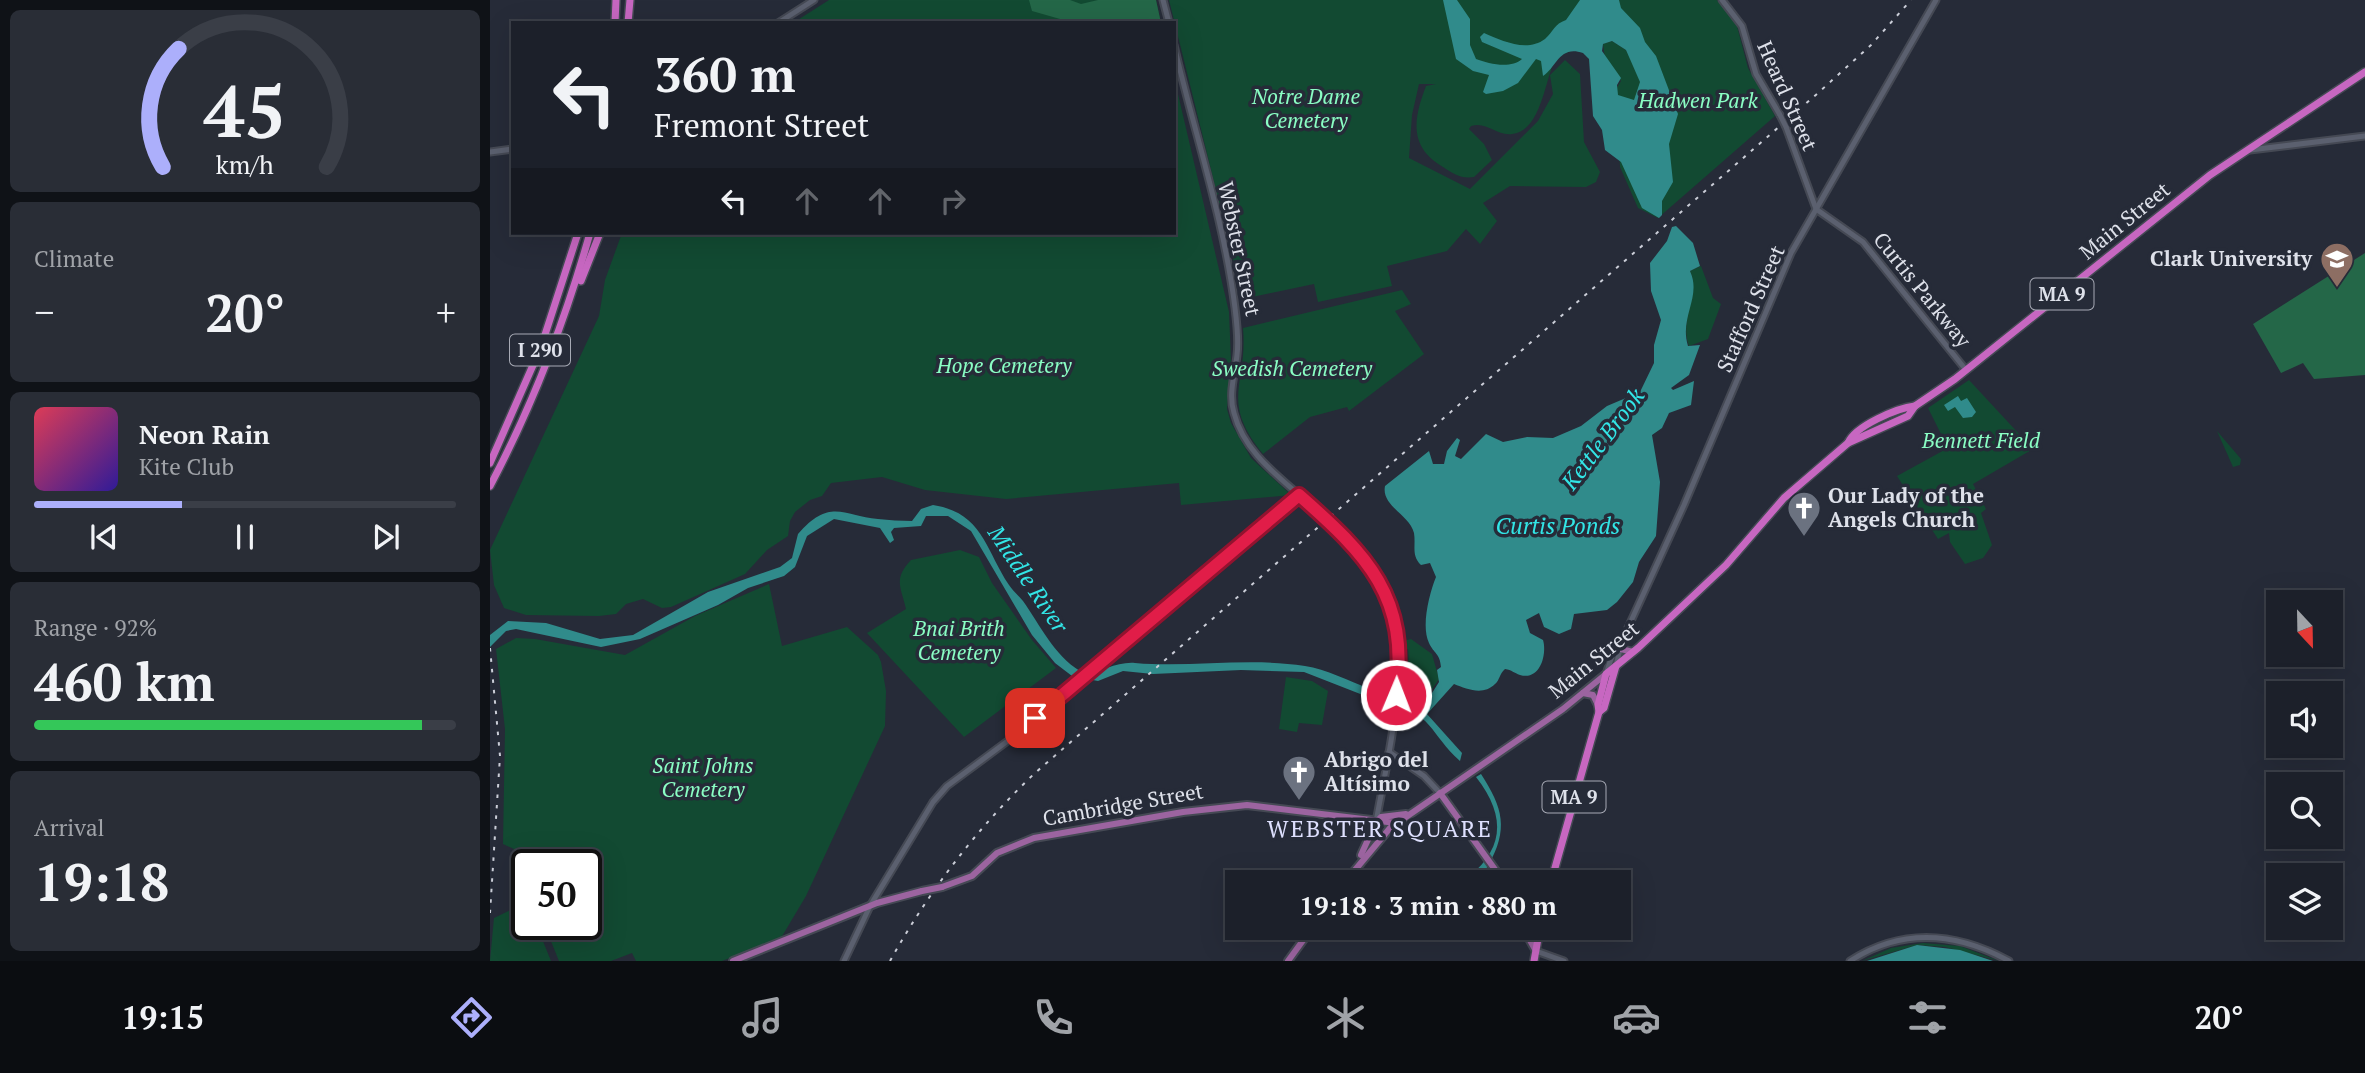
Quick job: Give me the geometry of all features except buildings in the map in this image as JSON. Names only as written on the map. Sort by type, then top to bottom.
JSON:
[{"type":"highway","points":[[615,21],[616,0]]},
{"type":"highway","points":[[628,21],[630,0]]},
{"type":"highway","name":"Main Street","points":[[1606,674],[1731,560],[1784,498],[1848,443],[1856,432],[1905,407],[1915,407],[1966,370],[2205,179],[2365,72]]},
{"type":"highway","name":"I 290","points":[[490,463],[541,347],[577,235]]},
{"type":"highway","name":"I 290","points":[[490,486],[522,422],[555,342],[589,235]]},
{"type":"highway","points":[[555,342],[574,304],[599,235]]},
{"type":"highway","name":"MA 9","points":[[1598,708],[1604,708],[1616,666]]},
{"type":"highway","name":"MA 9","points":[[1554,870],[1606,674]]},
{"type":"highway","points":[[1534,961],[1538,940]]},
{"type":"main road","points":[[781,21],[814,0]]},
{"type":"main road","points":[[1164,0],[1169,21]]},
{"type":"main road","name":"Heard Street","points":[[1722,0],[1742,26],[1756,74],[1786,127],[1816,209]]},
{"type":"main road","name":"Stafford Street","points":[[1616,666],[1621,646],[1780,278],[1816,209],[1936,0]]},
{"type":"main road","name":"Webster Street","points":[[1176,53],[1234,297],[1238,338],[1232,393],[1234,413],[1252,450],[1365,559],[1383,584],[1395,626],[1396,695],[1389,752],[1376,822],[1355,868]]},
{"type":"main road","points":[[2268,136],[2274,146]]},
{"type":"main road","points":[[2245,151],[2365,136]]},
{"type":"main road","points":[[490,152],[511,149]]},
{"type":"main road","name":"Curtis Parkway","points":[[1816,209],[1863,242],[1966,370]]},
{"type":"main road","points":[[844,961],[870,906],[933,802],[947,786],[1009,740],[1299,495]]},
{"type":"main road","points":[[1621,646],[1633,652]]},
{"type":"main road","name":"Stafford Street","points":[[1606,674],[1615,647],[1621,646]]},
{"type":"main road","name":"Main Street","points":[[1355,868],[1396,823],[1583,693],[1606,674]]},
{"type":"main road","points":[[1583,693],[1593,695],[1598,708]]},
{"type":"main road","points":[[1389,752],[1424,776],[1440,793],[1496,870]]},
{"type":"main road","name":"Cambridge Street","points":[[733,961],[870,906],[972,876],[997,853],[1034,838],[1183,811],[1247,805],[1396,823]]},
{"type":"main road","name":"Cambridge Street","points":[[1376,822],[1381,817],[1411,813]]},
{"type":"main road","name":"Webster Street","points":[[1376,822],[1378,840]]},
{"type":"main road","points":[[1850,961],[1896,941],[1936,937],[1965,941],[2009,961]]},
{"type":"main road","points":[[1288,961],[1303,940]]},
{"type":"main road","points":[[1530,940],[1536,951],[1564,961]]},
{"type":"green space","points":[[829,0],[1156,0],[1161,21],[796,21]]},
{"type":"green space","name":"Notre Dame Cemetery","points":[[1169,0],[1717,0],[1737,26],[1748,68],[1775,116],[1658,218],[1638,208],[1620,167],[1616,89],[1621,81],[1605,58],[1603,44],[1612,41],[1626,50],[1629,57],[1622,39],[1588,45],[1557,56],[1553,64],[1537,113],[1522,131],[1506,134],[1482,125],[1471,126],[1469,129],[1484,144],[1492,160],[1474,177],[1454,174],[1424,151],[1417,132],[1418,110],[1426,86],[1436,84],[1419,84],[1412,115],[1409,158],[1470,189],[1538,121],[1553,94],[1550,75],[1565,60],[1580,74],[1584,142],[1600,172],[1596,182],[1586,187],[1510,186],[1483,203],[1497,221],[1480,244],[1466,229],[1447,251],[1387,266],[1392,286],[1318,302],[1314,284],[1243,299]]},
{"type":"green space","name":"Hope Cemetery","points":[[1176,86],[1229,312],[1231,361],[1227,409],[1231,423],[1251,458],[1291,495],[1181,505],[1179,483],[1006,499],[925,490],[882,477],[831,483],[822,496],[810,500],[795,512],[790,521],[788,536],[767,550],[745,574],[671,607],[662,608],[643,599],[626,604],[616,614],[526,615],[504,608],[494,585],[490,550],[599,316],[605,280],[621,235],[1176,235]]},
{"type":"green space","points":[[1701,266],[1713,298],[1721,304],[1708,339],[1689,346],[1686,326],[1693,288],[1690,271]]},
{"type":"green space","name":"Swedish Cemetery","points":[[1402,290],[1411,304],[1395,311],[1424,354],[1349,411],[1347,407],[1310,417],[1263,454],[1242,420],[1239,405],[1243,328]]},
{"type":"green space","name":"Bennett Field","points":[[1969,380],[2033,449],[1973,484],[1986,509],[1981,513],[1992,545],[1983,558],[1965,564],[1950,542],[1949,533],[1938,539],[1897,476],[1948,448],[1928,408]]},
{"type":"green space","points":[[2217,431],[2241,459],[2240,465],[2233,467]]},
{"type":"green space","name":"Bnai Brith Cemetery","points":[[960,550],[979,557],[992,583],[1032,640],[1056,668],[964,737],[867,633],[906,609],[900,578],[911,560]]},
{"type":"green space","name":"Saint Johns Cemetery","points":[[769,584],[782,646],[847,627],[878,655],[881,662],[886,691],[885,726],[806,896],[781,938],[722,961],[636,961],[632,953],[611,961],[559,961],[550,940],[602,940],[602,849],[514,849],[503,844],[505,729],[496,649],[516,638],[625,655],[695,616]]},
{"type":"green space","points":[[1411,639],[1432,654],[1439,679],[1422,704],[1402,696],[1408,662],[1408,649],[1404,649],[1403,641]]},
{"type":"green space","points":[[1286,677],[1312,681],[1328,691],[1322,725],[1299,723],[1297,732],[1279,729]]},
{"type":"green space","points":[[511,910],[511,940],[542,940],[551,961],[490,961],[494,918]]},
{"type":"green space","points":[[1923,943],[1960,946],[1999,961],[1945,947],[1917,945],[1862,961],[1891,948]]},
{"type":"shaded area","points":[[1029,0],[1070,0],[1081,4],[1098,0],[1156,0],[1161,21],[1067,21],[1032,11]]},
{"type":"shaded area","name":"Clark University","points":[[2365,253],[2365,375],[2314,379],[2303,363],[2281,373],[2253,324]]},
{"type":"water","points":[[1443,0],[1457,0],[1470,19],[1470,45],[1476,59],[1506,65],[1522,59],[1482,42],[1480,37],[1484,33],[1514,44],[1530,45],[1545,39],[1556,26],[1566,20],[1580,0],[1619,0],[1621,8],[1640,28],[1645,42],[1656,56],[1678,114],[1669,144],[1673,182],[1662,201],[1662,215],[1659,218],[1642,208],[1621,162],[1605,150],[1602,130],[1593,116],[1589,59],[1583,53],[1575,51],[1563,54],[1543,76],[1541,61],[1536,59],[1518,83],[1503,91],[1486,94],[1483,92],[1489,75],[1473,71],[1456,59]],"holes":[[[1612,41],[1626,50],[1640,82],[1634,100],[1618,95],[1617,85],[1621,78],[1602,51],[1603,44]]]},
{"type":"water","name":"Curtis Ponds","points":[[1676,226],[1693,243],[1700,266],[1690,271],[1693,290],[1686,336],[1688,346],[1700,345],[1689,375],[1671,388],[1673,390],[1694,381],[1691,405],[1669,413],[1662,428],[1652,435],[1660,482],[1656,536],[1639,562],[1633,582],[1607,610],[1574,614],[1571,629],[1559,634],[1544,627],[1539,613],[1526,620],[1530,633],[1543,640],[1544,645],[1541,665],[1533,674],[1520,675],[1505,669],[1495,684],[1480,691],[1454,684],[1427,714],[1462,753],[1460,761],[1422,718],[1402,707],[1387,703],[1389,695],[1425,704],[1439,682],[1437,670],[1441,667],[1438,656],[1429,643],[1426,628],[1429,601],[1436,577],[1430,563],[1421,565],[1418,561],[1414,533],[1387,499],[1385,486],[1429,451],[1433,464],[1444,464],[1447,451],[1457,438],[1460,440],[1455,456],[1461,459],[1486,434],[1503,442],[1527,437],[1553,438],[1581,426],[1607,406],[1640,392],[1654,363],[1654,345],[1661,320],[1651,291],[1650,263],[1667,241],[1672,227]]},
{"type":"water","points":[[1958,396],[1961,401],[1967,398],[1976,412],[1972,417],[1963,418],[1955,407],[1948,411],[1944,405]]},
{"type":"water","points":[[933,505],[950,509],[973,524],[1009,585],[1048,639],[1063,657],[1080,671],[1091,672],[1127,663],[1284,663],[1338,676],[1370,689],[1368,697],[1304,672],[1241,670],[1153,674],[1123,671],[1098,681],[1072,676],[1055,663],[1032,635],[971,531],[948,516],[926,516],[921,526],[894,528],[891,532],[894,540],[890,543],[880,528],[834,519],[807,536],[795,567],[784,576],[748,588],[718,605],[640,639],[601,647],[516,629],[506,631],[490,647],[490,635],[508,621],[546,623],[600,639],[633,635],[708,592],[780,567],[792,558],[798,534],[809,523],[828,512],[912,521],[921,509]]},
{"type":"water","points":[[1481,774],[1494,798],[1501,819],[1499,841],[1485,870],[1477,870],[1493,846],[1497,834],[1497,820],[1493,806],[1476,777]]},
{"type":"water","points":[[1917,945],[1960,950],[1993,961],[1867,961]]},
{"type":"railway","points":[[890,961],[955,861],[993,816],[1035,773],[1818,93],[1871,45],[1911,0]]},
{"type":"railway","points":[[490,648],[500,756],[490,913]]},
{"type":"place","name":"Clark University","points":[[2337,289]]},
{"type":"place","name":"Our Lady of the Angels Church","points":[[1804,538]]},
{"type":"place","name":"Abrigo del Altísimo","points":[[1299,802]]},
{"type":"district","name":"WEBSTER SQUARE","points":[[1380,829]]},
{"type":"route","points":[[1035,718],[1299,495],[1332,524],[1373,568],[1383,584],[1395,626],[1396,695]]},
{"type":"park label","name":"Hadwen Park","points":[[1698,101]]},
{"type":"water label","name":"Kettle Brook","points":[[1603,439]]},
{"type":"water label","name":"Middle River","points":[[1028,579]]}]
